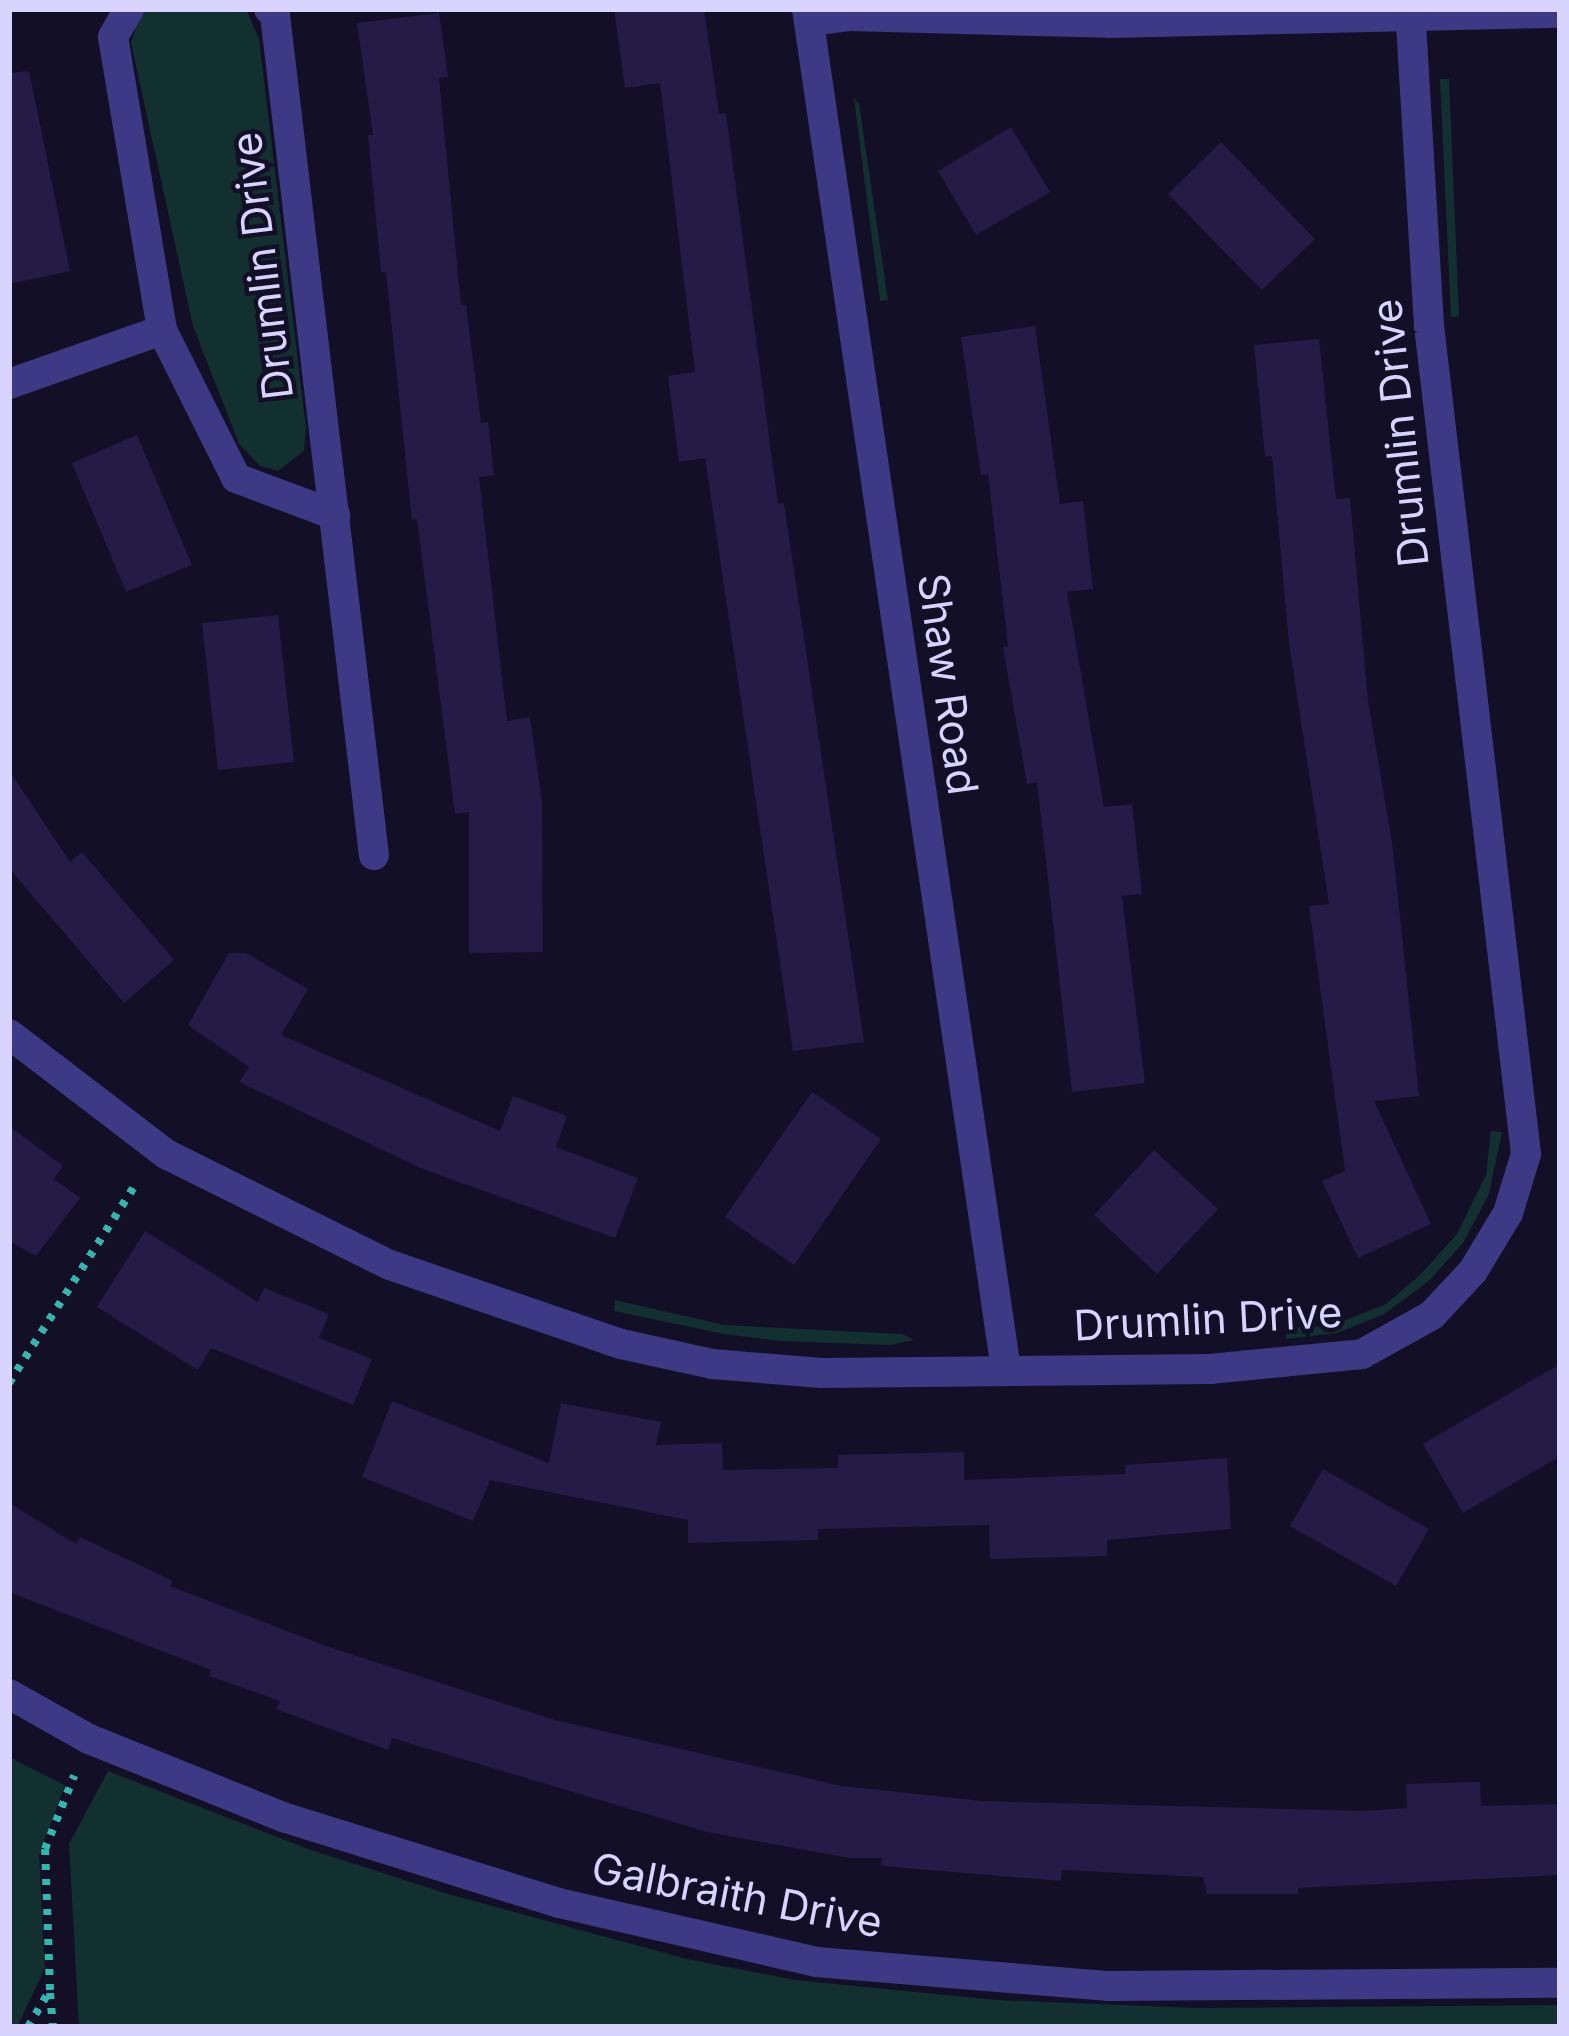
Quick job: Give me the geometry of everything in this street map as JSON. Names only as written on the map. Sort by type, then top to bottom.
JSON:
[{"type":"street","name":"Drumlin Drive","points":[[129,9],[113,38],[162,330],[236,478],[335,515]]},
{"type":"street","name":"Drumlin Drive","points":[[269,9],[275,16],[374,855]]},
{"type":"street","name":"Drumlin Drive","points":[[9,1034],[166,1154],[390,1265],[621,1344],[712,1364],[800,1371],[1210,1369],[1361,1354],[1432,1315],[1473,1271],[1508,1213],[1526,1154],[1429,326],[1410,13]]},
{"type":"street","points":[[808,15],[1111,23],[1560,13]]},
{"type":"street","name":"Shaw Road","points":[[808,15],[1006,1370]]},
{"type":"street","points":[[9,384],[162,330]]},
{"type":"street","name":"Galbraith Drive","points":[[9,1694],[88,1739],[286,1818],[513,1889],[816,1962],[1108,1986],[1560,1983]]},
{"type":"path","points":[[9,1383],[140,1178]]},
{"type":"path","points":[[53,2027],[45,1849],[88,1739]]},
{"type":"path","points":[[28,2027],[50,1990]]},
{"type":"green space","points":[[141,9],[246,9],[259,39],[306,428],[304,451],[278,471],[260,466],[239,444],[193,326],[131,43]]},
{"type":"green space","points":[[1440,79],[1449,79],[1459,316],[1451,317]]},
{"type":"green space","points":[[854,98],[859,104],[888,300],[880,301]]},
{"type":"green space","points":[[1491,1131],[1502,1132],[1489,1194],[1463,1243],[1429,1281],[1384,1314],[1337,1333],[1286,1339],[1286,1328],[1331,1326],[1386,1304],[1421,1274],[1457,1234],[1486,1175]]},
{"type":"green space","points":[[615,1300],[724,1325],[902,1334],[914,1340],[890,1345],[724,1334],[614,1311]]},
{"type":"green space","points":[[9,1757],[65,1785],[39,1855],[45,1968],[17,2027],[9,2027]]},
{"type":"green space","points":[[108,1771],[308,1849],[448,1894],[687,1959],[795,1980],[996,2000],[1197,2008],[1560,2005],[1560,2027],[79,2027],[69,1844]]},
{"type":"building","points":[[614,9],[704,9],[719,114],[726,113],[778,504],[784,503],[864,1042],[793,1051],[705,458],[679,462],[668,376],[695,372],[660,83],[625,88]]},
{"type":"building","points":[[439,13],[448,77],[439,78],[461,305],[466,305],[481,423],[488,422],[494,475],[479,477],[507,721],[530,717],[542,802],[543,952],[469,953],[469,812],[455,814],[417,519],[412,520],[386,272],[381,272],[368,135],[373,135],[357,23]]},
{"type":"building","points":[[29,71],[70,271],[9,284],[9,73]]},
{"type":"building","points":[[1011,127],[1050,192],[976,235],[938,171]]},
{"type":"building","points":[[1221,142],[1315,239],[1262,290],[1168,194]]},
{"type":"building","points":[[1035,326],[1060,504],[1083,501],[1093,589],[1067,592],[1104,807],[1132,804],[1142,894],[1122,896],[1145,1083],[1072,1092],[1037,782],[1027,784],[1003,647],[1008,646],[988,474],[981,475],[961,337]]},
{"type":"building","points":[[1319,339],[1336,499],[1350,498],[1368,701],[1392,842],[1419,1096],[1374,1101],[1431,1224],[1358,1258],[1322,1181],[1345,1171],[1309,906],[1329,904],[1289,643],[1272,456],[1265,457],[1254,345]]},
{"type":"building","points":[[137,435],[192,565],[126,592],[72,463]]},
{"type":"building","points":[[278,615],[294,762],[218,770],[202,623]]},
{"type":"building","points":[[9,770],[70,862],[82,852],[174,960],[124,1003],[9,868]]},
{"type":"building","points":[[229,953],[246,953],[308,989],[281,1035],[500,1131],[513,1096],[567,1116],[556,1147],[638,1178],[615,1238],[423,1169],[239,1082],[249,1067],[188,1025]]},
{"type":"building","points":[[812,1092],[881,1139],[794,1265],[725,1217]]},
{"type":"building","points":[[9,1126],[63,1166],[54,1179],[80,1198],[36,1256],[9,1241]]},
{"type":"building","points":[[1154,1150],[1218,1209],[1157,1274],[1094,1215]]},
{"type":"building","points":[[145,1231],[258,1302],[264,1288],[329,1314],[319,1338],[372,1359],[353,1405],[211,1348],[198,1370],[97,1307]]},
{"type":"building","points":[[1560,1364],[1560,1456],[1463,1513],[1423,1444]]},
{"type":"building","points":[[392,1401],[549,1463],[561,1403],[661,1422],[656,1445],[722,1443],[723,1470],[838,1468],[838,1455],[964,1452],[964,1480],[1125,1474],[1125,1465],[1227,1458],[1231,1529],[1107,1540],[1107,1556],[990,1559],[989,1525],[818,1529],[818,1540],[688,1543],[688,1520],[490,1480],[473,1521],[362,1477]]},
{"type":"building","points":[[1323,1469],[1429,1529],[1396,1586],[1290,1526]]},
{"type":"building","points":[[9,1503],[76,1544],[80,1537],[173,1581],[170,1586],[326,1646],[555,1720],[842,1786],[982,1801],[1364,1811],[1407,1808],[1406,1784],[1480,1782],[1481,1806],[1560,1804],[1560,1875],[1298,1888],[1298,1894],[1207,1894],[1203,1877],[1062,1870],[1061,1881],[881,1866],[882,1858],[849,1858],[707,1832],[392,1738],[388,1750],[276,1709],[280,1701],[209,1676],[211,1670],[9,1592]]}]
